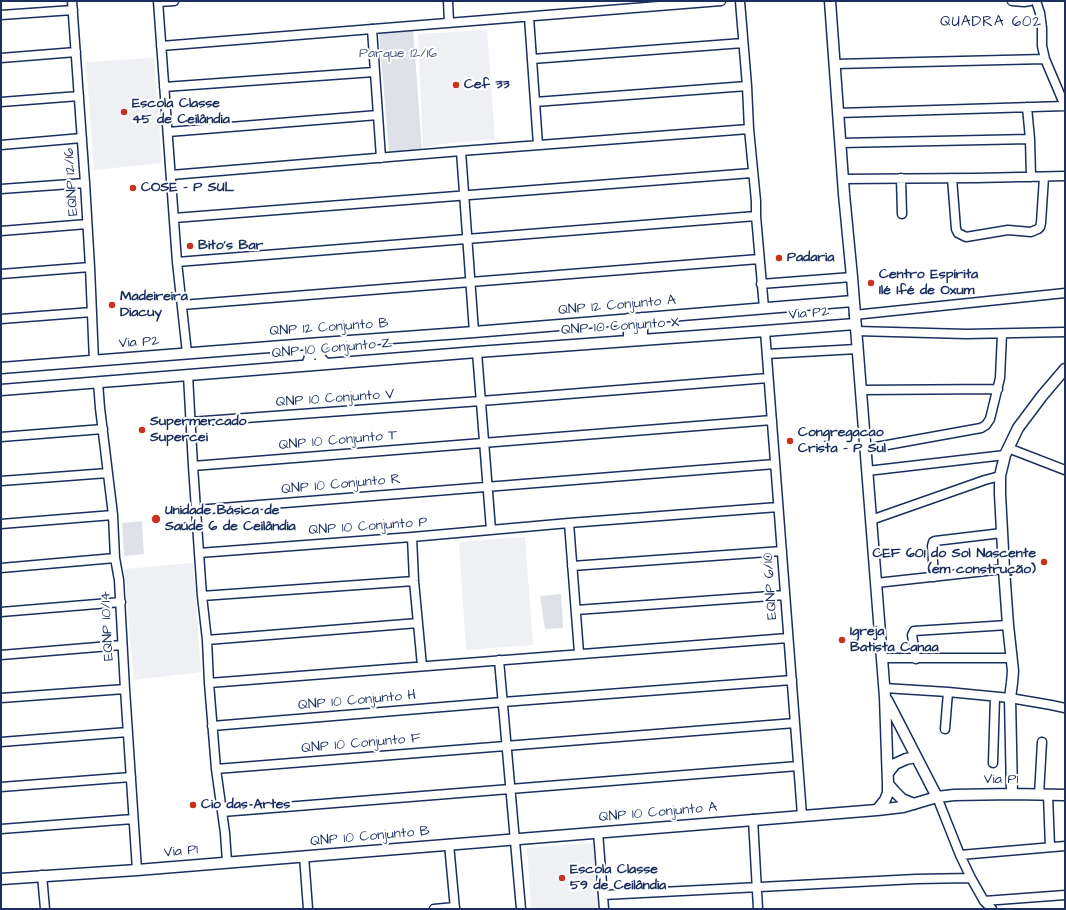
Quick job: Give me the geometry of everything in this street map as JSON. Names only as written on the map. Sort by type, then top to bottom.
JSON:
[{"type":"street","points":[[174,1],[158,2],[174,218],[187,354]]},
{"type":"street","points":[[448,1],[449,23]]},
{"type":"street","points":[[161,46],[721,1]]},
{"type":"street","points":[[740,1],[752,173],[756,202],[759,259],[764,308]]},
{"type":"street","points":[[802,815],[877,810],[885,800],[888,793],[885,692],[830,1]]},
{"type":"street","points":[[1012,1],[1030,1]]},
{"type":"street","points":[[838,113],[1065,106],[1045,59],[1042,46],[1040,13],[1036,1]]},
{"type":"street","points":[[1,15],[72,5]]},
{"type":"street","name":"EQNP 12/16","points":[[72,5],[85,182],[94,361]]},
{"type":"street","points":[[529,17],[538,145]]},
{"type":"street","points":[[372,29],[381,158]]},
{"type":"street","points":[[532,59],[743,43]]},
{"type":"street","points":[[1,58],[76,52]]},
{"type":"street","points":[[835,64],[1045,59]]},
{"type":"street","points":[[164,87],[374,72]]},
{"type":"street","points":[[535,102],[747,86]]},
{"type":"street","points":[[1,102],[79,96]]},
{"type":"street","points":[[1027,107],[1031,177]]},
{"type":"street","points":[[168,132],[378,115]]},
{"type":"street","points":[[171,175],[749,129]]},
{"type":"street","points":[[1,145],[82,138]]},
{"type":"street","points":[[841,143],[1030,139]]},
{"type":"street","points":[[461,151],[474,332]]},
{"type":"street","points":[[174,218],[752,173]]},
{"type":"street","points":[[843,179],[1065,176]]},
{"type":"street","points":[[952,178],[956,229],[958,233],[966,237],[1008,230],[1031,232],[1038,229],[1041,223],[1044,177]]},
{"type":"street","points":[[901,178],[902,214]]},
{"type":"street","points":[[1,188],[85,182]]},
{"type":"street","points":[[178,262],[756,216]]},
{"type":"street","points":[[1,231],[87,224]]},
{"type":"street","points":[[182,305],[759,259]]},
{"type":"street","points":[[1,274],[90,267]]},
{"type":"street","points":[[762,284],[852,278]]},
{"type":"street","points":[[855,323],[1065,292]]},
{"type":"street","name":"Via P2","points":[[764,308],[854,301]]},
{"type":"street","name":"QNP 12 Conjunto A","points":[[474,332],[764,308]]},
{"type":"street","points":[[1,319],[92,312]]},
{"type":"street","points":[[642,318],[642,340]]},
{"type":"street","points":[[628,319],[629,340]]},
{"type":"street","points":[[855,323],[966,334],[1065,332]]},
{"type":"street","name":"Via P2","points":[[765,331],[855,323]]},
{"type":"street","name":"QNP 10 Conjunto X","points":[[478,352],[765,331]]},
{"type":"street","name":"EQNP 6/10","points":[[765,331],[802,815]]},
{"type":"street","name":"QNP 12 Conjunto B","points":[[187,354],[325,342],[474,332]]},
{"type":"street","points":[[865,449],[981,428],[988,422],[998,389],[1002,367],[1002,334]]},
{"type":"street","points":[[325,342],[321,347],[319,354],[321,359],[326,364]]},
{"type":"street","points":[[307,365],[310,357],[310,348],[308,344]]},
{"type":"street","points":[[767,354],[857,349]]},
{"type":"street","points":[[478,352],[491,530]]},
{"type":"street","name":"QNP 10 Conjunto Z","points":[[188,375],[478,352]]},
{"type":"street","name":"Via P2","points":[[1,368],[187,354]]},
{"type":"street","points":[[1012,794],[1010,698],[1013,677],[1004,569],[1000,476],[1006,452],[1018,428],[1065,369]]},
{"type":"street","points":[[1,390],[188,375],[196,510],[202,596],[207,640],[212,726],[227,862]]},
{"type":"street","name":"QNP 10 Conjunto V","points":[[190,422],[768,378]]},
{"type":"street","name":"EQNP 10/14","points":[[98,382],[113,515],[115,558],[121,602],[122,645],[137,870]]},
{"type":"street","points":[[861,390],[998,389]]},
{"type":"street","name":"QNP 10 Conjunto T","points":[[193,466],[772,420]]},
{"type":"street","points":[[1,437],[103,429]]},
{"type":"street","points":[[867,471],[1006,452],[1065,470]]},
{"type":"street","name":"QNP 10 Conjunto R","points":[[196,510],[775,464]]},
{"type":"street","points":[[1,481],[108,472]]},
{"type":"street","points":[[871,520],[1000,476]]},
{"type":"street","name":"QNP 10 Conjunto P","points":[[199,553],[778,507]]},
{"type":"street","points":[[1,524],[113,515]]},
{"type":"street","points":[[569,523],[579,653]]},
{"type":"street","points":[[934,577],[932,546],[934,542],[1002,533]]},
{"type":"street","points":[[412,537],[414,581],[422,666]]},
{"type":"street","points":[[572,566],[782,551]]},
{"type":"street","points":[[1,568],[115,558]]},
{"type":"street","points":[[876,583],[1004,569]]},
{"type":"street","points":[[202,596],[414,581]]},
{"type":"street","points":[[576,610],[785,595]]},
{"type":"street","points":[[1,612],[121,602]]},
{"type":"street","points":[[207,640],[418,623]]},
{"type":"street","points":[[916,659],[912,635],[914,631],[1008,625]]},
{"type":"street","points":[[209,683],[579,653],[788,638]]},
{"type":"street","points":[[1,655],[122,645]]},
{"type":"street","points":[[882,658],[1011,658]]},
{"type":"street","points":[[499,660],[504,702],[521,909]]},
{"type":"street","name":"QNP 10 Conjunto H","points":[[212,726],[792,680]]},
{"type":"street","points":[[1,698],[125,689]]},
{"type":"street","points":[[885,692],[948,692],[1010,698],[1065,708]]},
{"type":"street","points":[[885,692],[937,797],[960,855],[971,878],[984,901],[992,909]]},
{"type":"street","points":[[945,729],[948,692]]},
{"type":"street","points":[[993,763],[995,697]]},
{"type":"street","name":"QNP 10 Conjunto F","points":[[216,769],[795,724]]},
{"type":"street","points":[[1,742],[128,732]]},
{"type":"street","points":[[1042,742],[1044,795],[1050,847]]},
{"type":"street","points":[[888,773],[895,764],[906,759],[916,757]]},
{"type":"street","points":[[222,812],[798,766]]},
{"type":"street","points":[[1,787],[131,777]]},
{"type":"street","points":[[888,784],[902,799],[917,803],[925,793],[928,780]]},
{"type":"street","name":"Via P1","points":[[877,810],[903,807],[937,797],[954,795],[1065,795]]},
{"type":"street","name":"QNP 10 Conjunto A","points":[[515,839],[802,815]]},
{"type":"street","points":[[1,829],[134,819]]},
{"type":"street","points":[[753,819],[758,909]]},
{"type":"street","points":[[598,832],[604,909]]},
{"type":"street","name":"QNP 10 Conjunto B","points":[[227,862],[515,839]]},
{"type":"street","points":[[434,909],[455,908],[449,844]]},
{"type":"street","points":[[960,855],[1065,846]]},
{"type":"street","points":[[304,856],[308,909]]},
{"type":"street","name":"Via P1","points":[[1,879],[137,870],[227,862]]},
{"type":"street","points":[[42,876],[45,909]]},
{"type":"street","points":[[603,895],[916,878],[971,878]]},
{"type":"street","points":[[984,901],[1065,895]]},
{"type":"shaded area","name":"Cef 33","points":[[487,30],[495,139],[423,147],[418,34]]},
{"type":"shaded area","name":"Escola Classe 45 de Ceilândia","points":[[154,58],[162,163],[94,170],[86,62]]},
{"type":"shaded area","points":[[525,537],[533,645],[466,650],[459,542]]},
{"type":"shaded area","points":[[193,563],[201,672],[134,680],[124,569]]},
{"type":"shaded area","name":"Escola Classe 59 de Ceilândia","points":[[593,843],[598,909],[531,909],[527,848]]},
{"type":"green space","name":"Parque 12/16","points":[[413,28],[422,150],[389,152],[379,34]]},
{"type":"green space","points":[[142,521],[144,554],[124,556],[122,523]]},
{"type":"green space","points":[[561,594],[563,628],[545,629],[540,596]]},
{"type":"place","name":"Cef 33","points":[[456,85]]},
{"type":"place","name":"Escola Classe 45 de Ceilândia","points":[[124,112]]},
{"type":"place","name":"COSE - P SUL","points":[[133,188]]},
{"type":"place","name":"Bito's Bar","points":[[190,246]]},
{"type":"place","name":"Padaria","points":[[779,258]]},
{"type":"place","name":"Centro Espírita Ilé Ifé de Oxum","points":[[871,283]]},
{"type":"place","name":"Madeireira Diacuy","points":[[112,305]]},
{"type":"place","name":"Supermercado Supercei","points":[[142,430]]},
{"type":"place","name":"Congregacao Crista - P Sul","points":[[790,441]]},
{"type":"place","name":"Unidade Básica de Saúde 6 de Ceilândia","points":[[156,519]]},
{"type":"place","name":"CEF 601 do Sol Nascente (em construção)","points":[[1044,562]]},
{"type":"place","name":"Igreja Batista Canaa","points":[[842,640]]},
{"type":"place","name":"Cio das Artes","points":[[193,805]]},
{"type":"place","name":"Escola Classe 59 de Ceilândia","points":[[562,878]]},
{"type":"district","name":"QUADRA 602","points":[[991,23]]}]
